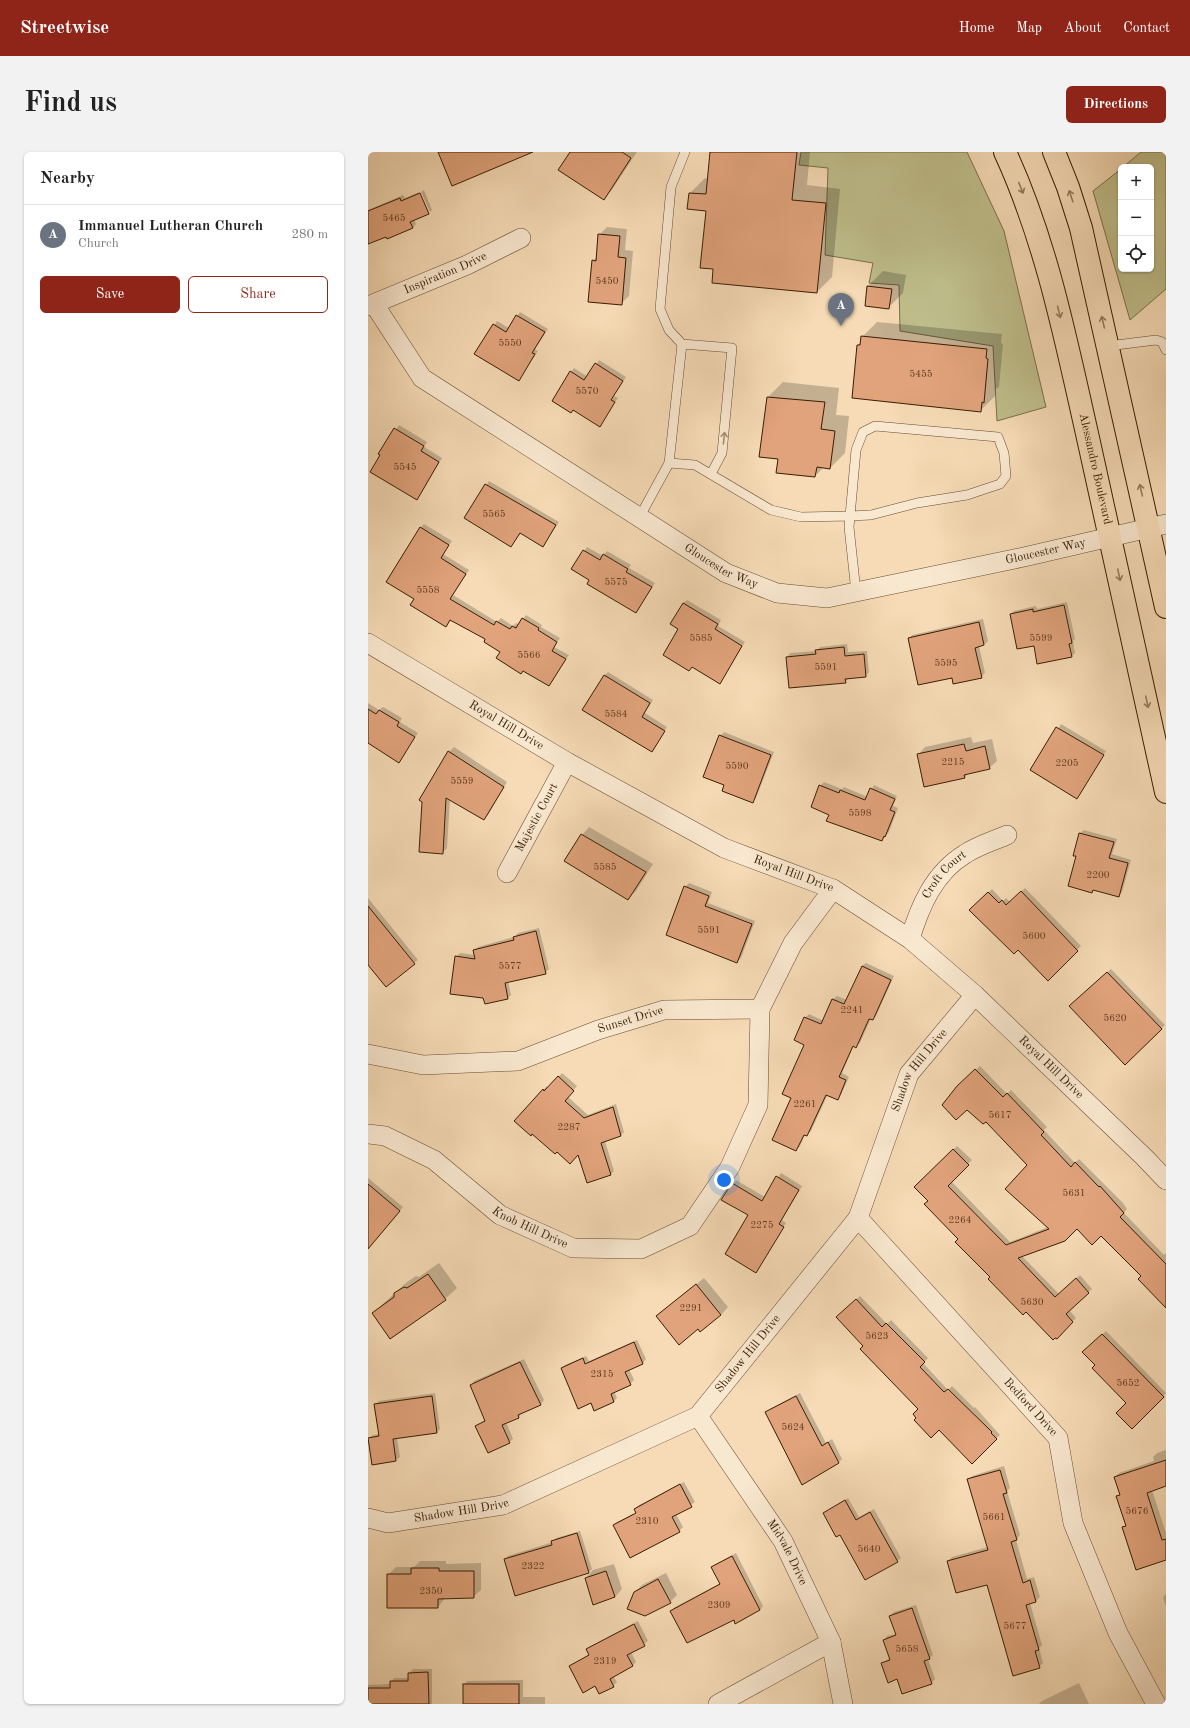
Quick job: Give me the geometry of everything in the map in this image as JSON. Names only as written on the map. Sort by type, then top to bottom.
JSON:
[{"type":"main road","name":"Alessandro Boulevard","points":[[1005,152],[1022,188],[1049,270],[1111,537],[1166,792]]},
{"type":"main road","points":[[1054,152],[1068,187],[1081,228],[1108,346],[1158,526],[1166,607]]},
{"type":"street","name":"Inspiration Drive","points":[[371,305],[467,265],[521,238]]},
{"type":"street","name":"Gloucester Way","points":[[371,305],[422,378],[726,573],[777,592],[827,598],[1024,557],[1158,526]]},
{"type":"street","name":"Royal Hill Drive","points":[[368,643],[567,762],[724,848],[833,889],[910,939],[975,995],[1144,1157],[1166,1180]]},
{"type":"street","name":"Majestic Court","points":[[507,873],[567,762]]},
{"type":"street","name":"Croft Court","points":[[910,939],[918,913],[938,877],[965,854],[1007,835]]},
{"type":"street","points":[[760,1008],[793,943],[833,889]]},
{"type":"street","name":"Shadow Hill Drive","points":[[368,1518],[388,1523],[503,1505],[698,1416],[858,1218],[909,1074],[975,995]]},
{"type":"street","name":"Sunset Drive","points":[[368,1054],[423,1066],[518,1061],[598,1030],[664,1010],[760,1008]]},
{"type":"street","name":"Knob Hill Drive","points":[[368,1134],[385,1136],[434,1160],[500,1215],[573,1248],[641,1249],[690,1226],[730,1167],[758,1105],[760,1008]]},
{"type":"street","name":"Bedford Drive","points":[[858,1218],[1058,1438],[1073,1523],[1118,1633],[1156,1704]]},
{"type":"street","name":"Midvale Drive","points":[[698,1416],[783,1542],[831,1642],[843,1704]]},
{"type":"street","points":[[718,1704],[831,1642]]},
{"type":"lane","points":[[685,152],[671,187],[660,309],[669,330],[682,344],[732,348],[722,453],[711,474]]},
{"type":"lane","points":[[1108,346],[1156,340],[1162,342],[1166,350]]},
{"type":"lane","points":[[639,518],[669,463],[682,344]]},
{"type":"lane","points":[[669,463],[695,465],[771,510],[801,517],[850,516],[871,515],[917,503],[967,495],[1000,484],[1006,476],[1004,453],[998,437],[914,428],[875,426],[863,432],[856,450],[850,516],[849,527],[856,592]]},
{"type":"green space","points":[[801,152],[967,152],[1004,231],[1046,407],[997,421],[993,346],[900,331],[899,285],[869,283],[873,263],[825,255],[828,168],[799,165]]},
{"type":"green space","points":[[1141,152],[1166,152],[1166,289],[1130,320],[1093,191],[1118,171],[1118,272],[1154,272],[1154,164],[1127,164]]},
{"type":"building","points":[[438,152],[533,152],[452,186]]},
{"type":"building","points":[[570,152],[622,152],[631,158],[604,200],[558,170]]},
{"type":"building","points":[[710,152],[797,152],[792,200],[826,203],[817,293],[712,283],[713,269],[700,268],[706,211],[687,209],[689,193],[706,194]]},
{"type":"building","points":[[420,193],[429,214],[410,222],[413,228],[387,239],[386,237],[368,244],[368,211],[400,198],[401,201]]},
{"type":"building","points":[[598,234],[620,236],[618,257],[626,258],[622,305],[588,302],[592,260],[596,261]]},
{"type":"building","points":[[867,286],[892,289],[889,309],[865,306]]},
{"type":"building","points":[[516,315],[545,332],[532,353],[535,354],[519,381],[474,354],[493,324],[506,332]]},
{"type":"building","points":[[861,336],[987,349],[986,358],[988,359],[984,403],[982,402],[981,412],[852,398],[857,345],[860,345]]},
{"type":"building","points":[[595,363],[623,381],[611,400],[615,402],[600,427],[573,410],[571,413],[552,401],[570,371],[584,380]]},
{"type":"building","points":[[767,397],[825,402],[821,429],[835,431],[830,469],[817,467],[815,477],[776,473],[778,459],[759,457]]},
{"type":"building","points":[[394,428],[424,446],[421,451],[439,462],[417,500],[370,472],[380,455],[378,454]]},
{"type":"building","points":[[485,484],[556,525],[543,547],[520,533],[511,547],[464,518]]},
{"type":"building","points":[[420,527],[449,545],[441,558],[466,574],[450,599],[494,625],[496,621],[510,629],[512,626],[516,628],[522,618],[539,628],[538,630],[557,642],[552,651],[566,659],[549,686],[523,671],[521,674],[496,658],[500,652],[484,642],[485,639],[450,620],[446,627],[410,605],[414,599],[386,582]]},
{"type":"building","points":[[583,550],[600,560],[603,554],[628,569],[626,572],[652,587],[636,613],[587,584],[589,580],[571,569]]},
{"type":"building","points":[[683,603],[718,624],[715,629],[742,646],[720,684],[692,667],[689,671],[663,655],[678,629],[670,624]]},
{"type":"building","points":[[1064,605],[1072,643],[1069,644],[1072,657],[1037,664],[1034,646],[1017,649],[1010,614],[1033,609],[1033,612]]},
{"type":"building","points":[[979,622],[984,645],[975,648],[982,678],[953,684],[952,678],[918,685],[908,638]]},
{"type":"building","points":[[844,647],[845,656],[864,654],[866,677],[845,679],[846,683],[789,688],[786,657],[816,654],[815,650]]},
{"type":"building","points":[[604,675],[650,703],[642,717],[665,731],[652,752],[582,710]]},
{"type":"building","points":[[368,709],[376,714],[379,710],[399,722],[397,726],[415,737],[399,763],[368,743]]},
{"type":"building","points":[[1056,727],[1104,755],[1077,799],[1030,770]]},
{"type":"building","points":[[719,735],[771,755],[753,803],[722,791],[724,785],[703,777]]},
{"type":"building","points":[[964,744],[966,751],[985,746],[990,769],[964,775],[965,778],[924,787],[917,754]]},
{"type":"building","points":[[448,751],[504,787],[484,820],[446,798],[443,854],[419,852],[422,802],[419,800]]},
{"type":"building","points":[[819,785],[839,793],[840,790],[865,800],[870,788],[895,799],[890,810],[895,812],[882,841],[826,821],[829,815],[811,807]]},
{"type":"building","points":[[1079,833],[1114,842],[1109,858],[1128,863],[1119,897],[1093,890],[1092,893],[1068,886],[1076,856],[1073,856]]},
{"type":"building","points":[[581,834],[646,872],[628,900],[564,861]]},
{"type":"building","points":[[684,886],[709,896],[705,906],[752,924],[737,963],[666,935]]},
{"type":"building","points":[[1021,891],[1078,951],[1048,981],[1018,950],[1014,954],[969,910],[988,892],[999,903],[1002,900],[1006,905]]},
{"type":"building","points":[[368,906],[415,964],[386,987],[368,965]]},
{"type":"building","points":[[536,931],[546,974],[505,983],[508,999],[485,1004],[483,998],[450,994],[455,956],[475,959],[473,950],[514,940],[513,937]]},
{"type":"building","points":[[862,966],[891,980],[873,1020],[869,1019],[856,1048],[853,1046],[839,1077],[846,1080],[838,1100],[826,1095],[807,1136],[804,1135],[796,1151],[772,1140],[791,1098],[782,1094],[804,1045],[794,1040],[804,1017],[821,1024],[832,999],[844,1004]]},
{"type":"building","points":[[1107,972],[1162,1029],[1125,1065],[1069,1006]]},
{"type":"building","points":[[975,1069],[1003,1097],[1007,1093],[1044,1132],[1041,1135],[1071,1167],[1075,1162],[1099,1187],[1100,1186],[1124,1213],[1120,1217],[1166,1264],[1166,1308],[1138,1279],[1141,1276],[1101,1236],[1092,1245],[1077,1229],[1065,1241],[1018,1258],[1055,1297],[1076,1278],[1089,1293],[1066,1314],[1073,1322],[1057,1339],[1055,1338],[1053,1340],[1026,1312],[1023,1315],[988,1279],[990,1277],[955,1242],[958,1239],[924,1204],[928,1201],[914,1187],[953,1149],[969,1165],[948,1186],[1006,1245],[1049,1229],[1005,1189],[1027,1165],[986,1122],[983,1124],[967,1110],[956,1120],[942,1105],[957,1086]]},
{"type":"building","points":[[558,1076],[574,1091],[565,1101],[584,1118],[613,1107],[621,1136],[601,1143],[611,1175],[587,1183],[578,1155],[570,1164],[557,1152],[555,1154],[514,1121],[543,1089],[544,1091]]},
{"type":"building","points":[[776,1176],[799,1190],[779,1224],[784,1227],[756,1273],[725,1254],[748,1215],[721,1200],[732,1183],[762,1201]]},
{"type":"building","points":[[368,1184],[400,1211],[368,1249]]},
{"type":"building","points":[[428,1274],[446,1300],[390,1339],[372,1313],[394,1297],[394,1293],[404,1287],[407,1288]]},
{"type":"building","points":[[696,1284],[721,1315],[700,1332],[698,1329],[679,1345],[656,1316]]},
{"type":"building","points":[[856,1299],[882,1327],[886,1323],[925,1362],[920,1367],[944,1392],[948,1389],[992,1432],[991,1433],[997,1439],[972,1464],[939,1430],[931,1438],[914,1420],[916,1418],[913,1414],[918,1409],[860,1349],[863,1346],[836,1317]]},
{"type":"building","points":[[1102,1334],[1164,1397],[1132,1429],[1116,1413],[1126,1403],[1092,1368],[1095,1365],[1082,1352]]},
{"type":"building","points":[[634,1342],[643,1364],[625,1372],[631,1385],[611,1394],[614,1402],[594,1411],[591,1403],[578,1409],[561,1368],[583,1358],[585,1364]]},
{"type":"building","points":[[520,1362],[541,1405],[518,1415],[519,1418],[502,1425],[510,1443],[488,1453],[475,1426],[485,1421],[470,1385]]},
{"type":"building","points":[[432,1396],[437,1433],[393,1439],[396,1461],[372,1465],[368,1438],[379,1436],[374,1404]]},
{"type":"building","points":[[796,1396],[822,1446],[828,1442],[839,1463],[802,1485],[765,1412]]},
{"type":"building","points":[[1166,1460],[1166,1486],[1147,1493],[1162,1540],[1166,1539],[1166,1560],[1136,1570],[1122,1527],[1126,1526],[1116,1496],[1120,1495],[1114,1477]]},
{"type":"building","points":[[1000,1470],[1007,1493],[1003,1494],[1017,1540],[1011,1542],[1023,1583],[1030,1580],[1036,1602],[1026,1605],[1039,1650],[1035,1651],[1040,1668],[1013,1676],[987,1585],[956,1593],[947,1561],[988,1550],[967,1479]]},
{"type":"building","points":[[680,1484],[692,1507],[672,1517],[680,1532],[630,1558],[613,1525],[636,1513],[634,1509]]},
{"type":"building","points":[[845,1500],[856,1520],[870,1512],[898,1562],[865,1580],[840,1535],[836,1537],[823,1513]]},
{"type":"building","points":[[577,1533],[589,1573],[515,1596],[504,1559],[552,1545],[551,1541]]},
{"type":"building","points":[[732,1556],[760,1610],[735,1624],[734,1620],[687,1643],[670,1611],[720,1584],[711,1567]]},
{"type":"building","points":[[411,1568],[439,1568],[439,1571],[474,1571],[474,1598],[438,1599],[438,1608],[387,1608],[387,1574],[411,1574]]},
{"type":"building","points":[[606,1571],[615,1597],[593,1605],[585,1578]]},
{"type":"building","points":[[658,1579],[671,1603],[645,1616],[627,1609],[634,1592]]},
{"type":"building","points":[[912,1608],[930,1659],[924,1661],[932,1684],[902,1694],[897,1679],[888,1683],[881,1663],[890,1660],[883,1640],[896,1635],[889,1616]]},
{"type":"building","points":[[634,1624],[645,1646],[627,1655],[633,1666],[610,1679],[614,1687],[599,1694],[595,1686],[583,1693],[569,1666],[589,1655],[586,1649]]},
{"type":"building","points":[[428,1672],[429,1704],[368,1704],[368,1688],[390,1688],[390,1681],[408,1681],[408,1673]]},
{"type":"building","points":[[463,1684],[519,1684],[519,1704],[463,1704]]},
{"type":"place","name":"Immanuel Lutheran Church","points":[[841,326]]}]
